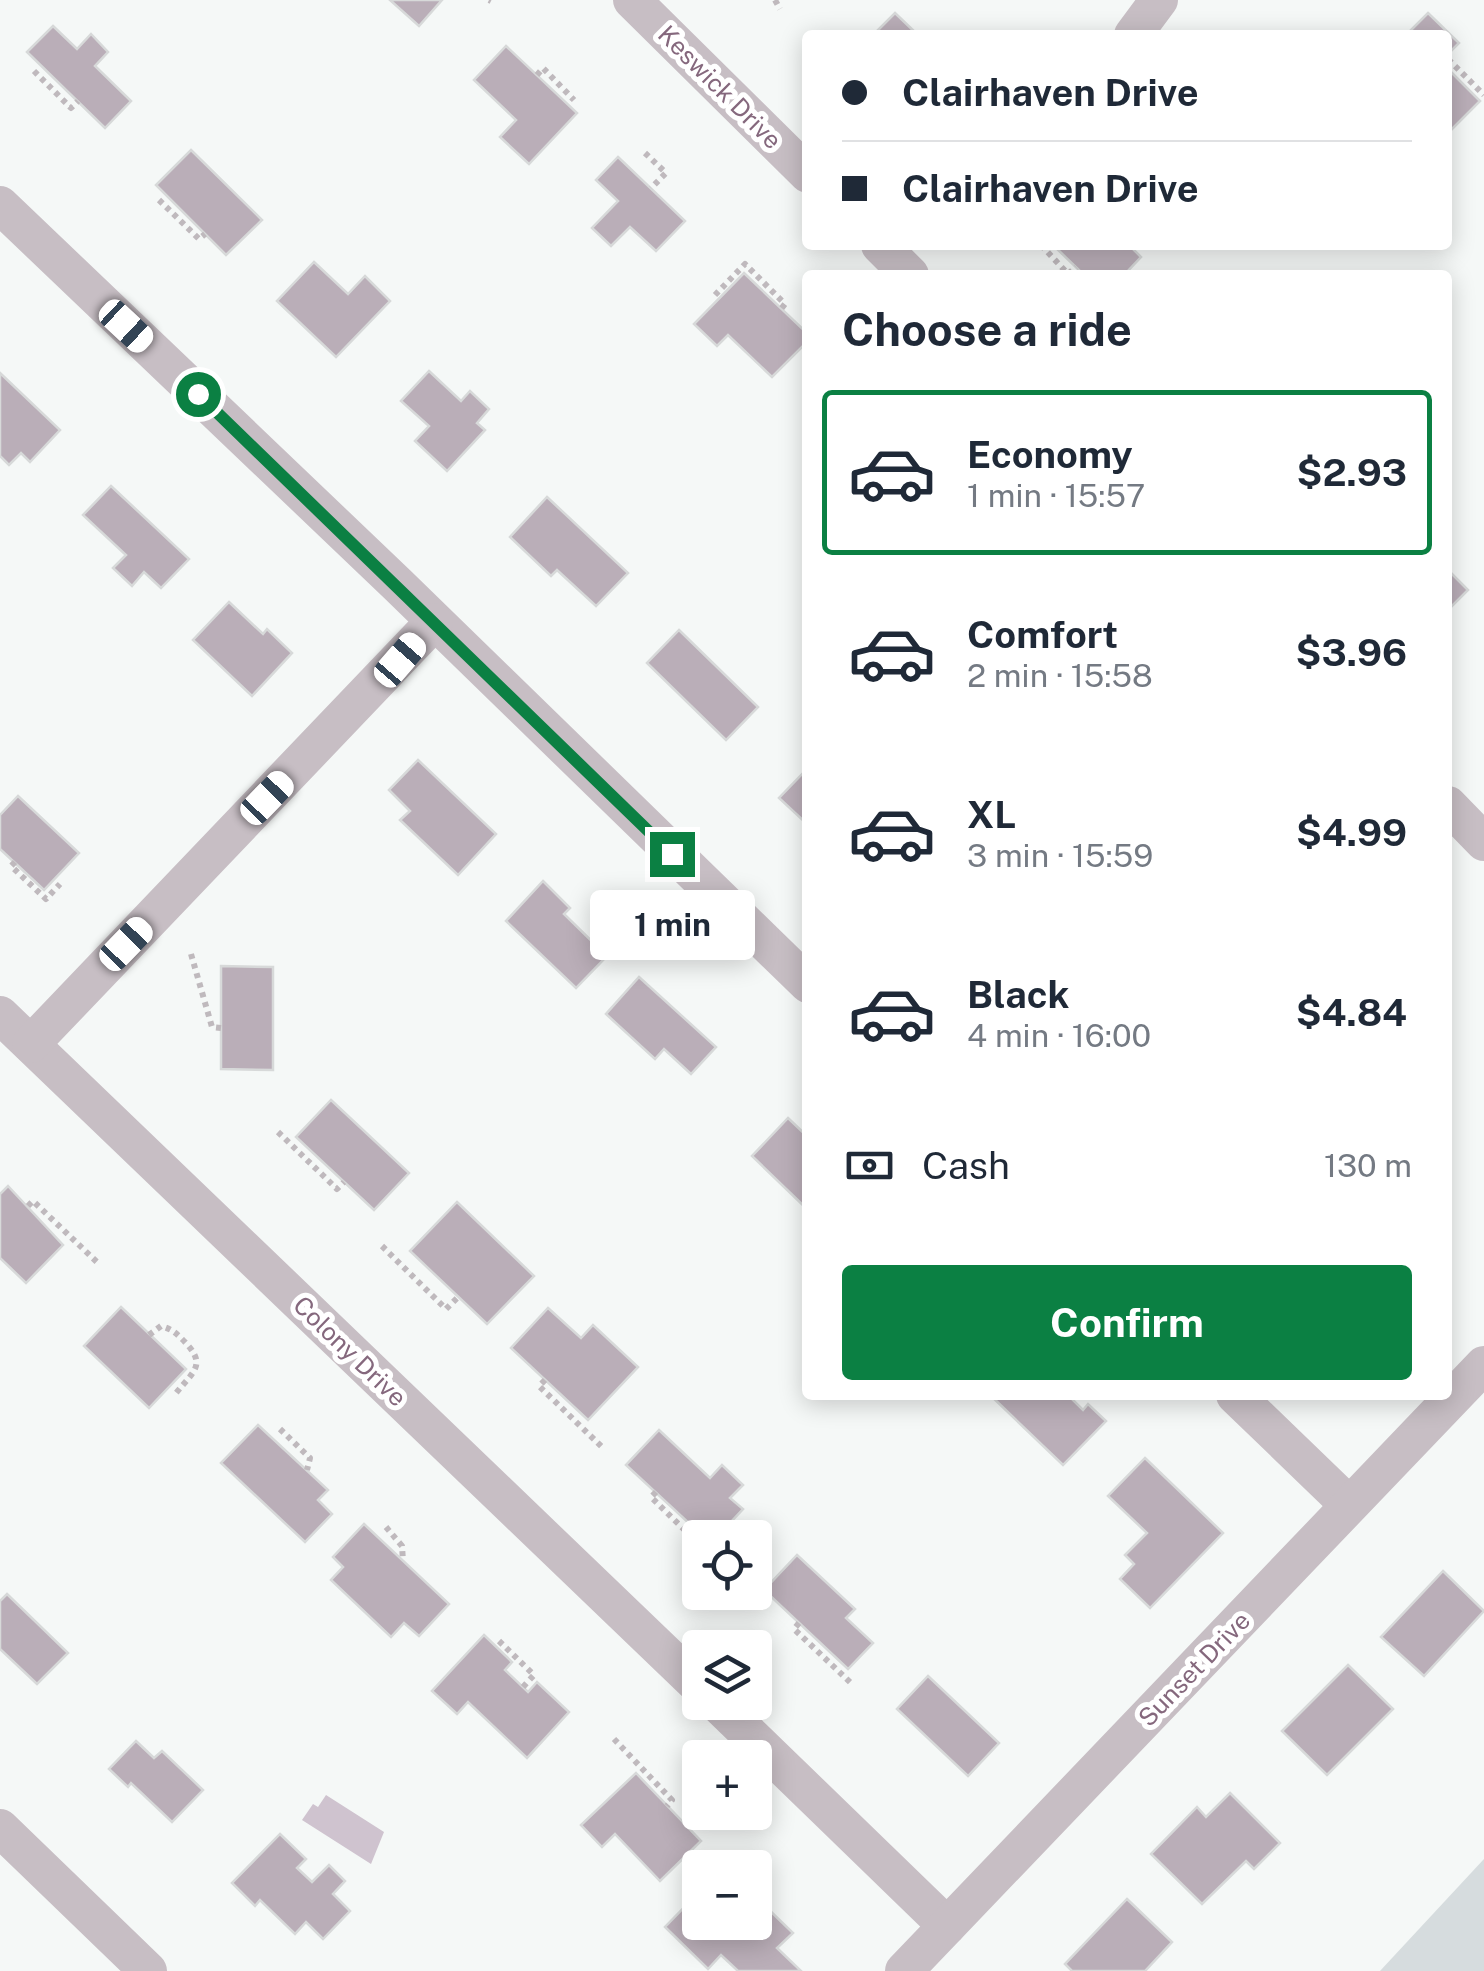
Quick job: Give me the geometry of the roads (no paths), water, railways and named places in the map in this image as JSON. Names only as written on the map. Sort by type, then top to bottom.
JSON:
[{"type":"street","name":"Keswick Drive","points":[[632,0],[802,168]]},
{"type":"street","points":[[1137,30],[1159,0]]},
{"type":"street","points":[[0,206],[802,978]]},
{"type":"street","points":[[31,1044],[434,622]]},
{"type":"street","points":[[1452,809],[1484,842]]},
{"type":"street","name":"Colony Drive","points":[[0,1015],[682,1671]]},
{"type":"street","name":"Sunset Drive","points":[[1452,1398],[1484,1365]]},
{"type":"street","points":[[1240,1400],[1349,1505]]},
{"type":"street","name":"Sunset Drive","points":[[904,1971],[1450,1400]]},
{"type":"street","points":[[735,1720],[947,1926]]},
{"type":"street","points":[[0,1828],[148,1971]]}]
